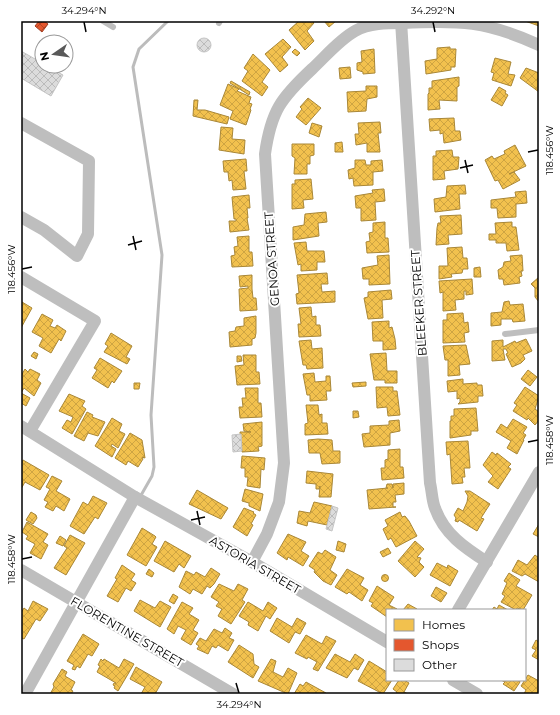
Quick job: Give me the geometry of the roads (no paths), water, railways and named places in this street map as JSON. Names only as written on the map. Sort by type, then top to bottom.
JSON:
[{"type":"street","name":"GENOA STREET","points":[[252,562],[267,534],[279,502],[284,463],[265,154],[268,132],[275,111],[288,92],[343,40],[356,30],[372,25],[401,22],[447,21],[476,23],[512,32],[539,45]]},
{"type":"street","name":"BLEEKER STREET","points":[[401,22],[430,483],[435,508],[446,530],[462,545],[487,562]]},
{"type":"street","points":[[21,123],[89,161],[88,234],[77,256],[44,230],[21,217]]},
{"type":"street","points":[[21,277],[94,321],[26,428]]},
{"type":"street","name":"ASTORIA STREET","points":[[26,428],[135,497],[252,562],[386,641]]},
{"type":"street","points":[[459,609],[539,472]]},
{"type":"street","points":[[25,694],[135,497]]},
{"type":"street","name":"FLORENTINE STREET","points":[[21,570],[233,694]]},
{"type":"street","points":[[455,681],[477,694]]},
{"type":"lane","points":[[102,21],[113,27]]},
{"type":"lane","points":[[505,334],[539,330]]},
{"type":"waterway","points":[[140,497],[152,476],[154,467],[151,415],[162,255],[133,67],[139,49],[168,21]]}]
